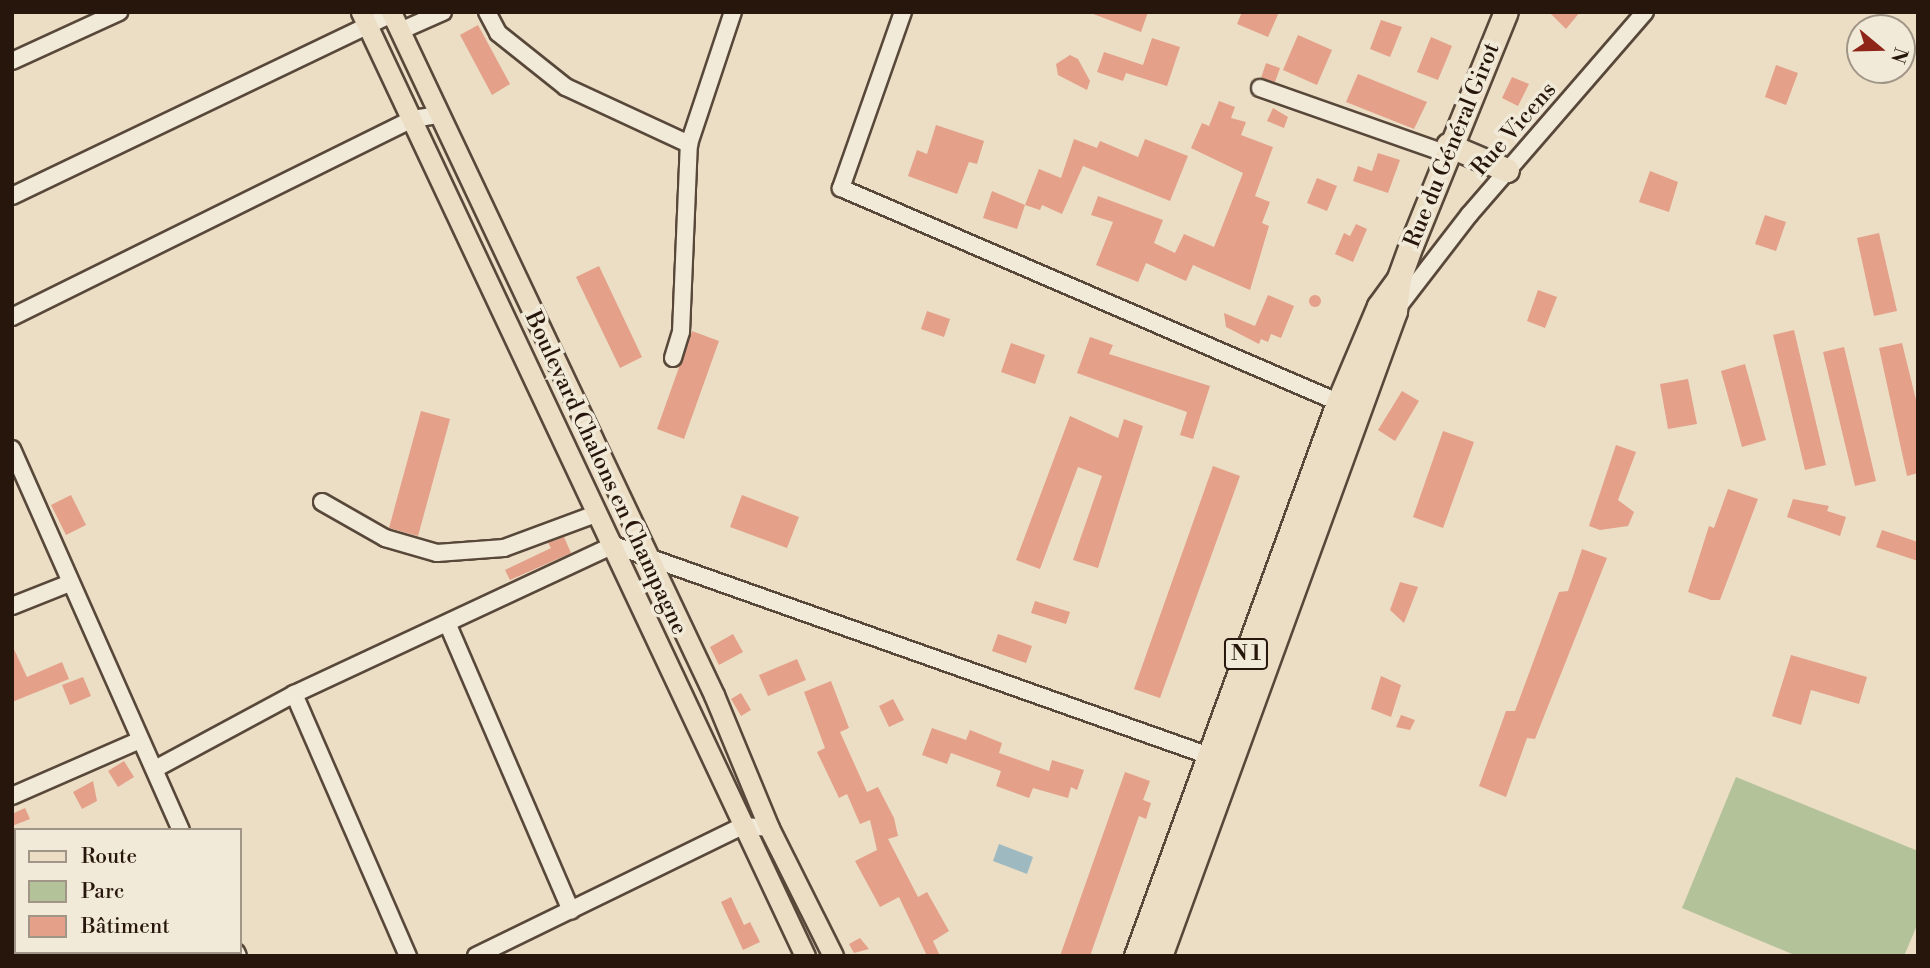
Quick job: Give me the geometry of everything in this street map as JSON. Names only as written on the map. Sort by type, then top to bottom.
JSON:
[{"type":"highway","name":"Rue du Général Girot","points":[[1399,278],[1447,149],[1506,12]]},
{"type":"highway","points":[[1447,149],[1507,170]]},
{"type":"highway","name":"N 1","points":[[1136,956],[1219,760],[1349,407],[1379,306],[1399,278]]},
{"type":"highway","name":"N 1","points":[[1349,407],[1395,312],[1399,278]]},
{"type":"highway","name":"N 1","points":[[1160,956],[1219,760]]},
{"type":"main road","name":"Boulevard Chalons en Champagne","points":[[364,19],[614,545],[805,956]]},
{"type":"main road","name":"Boulevard Chalons en Champagne","points":[[394,19],[650,559],[769,828],[833,956]]},
{"type":"street","points":[[12,61],[119,12]]},
{"type":"street","points":[[12,196],[364,19],[394,19],[443,12]]},
{"type":"street","points":[[487,12],[498,33],[566,87],[689,144]]},
{"type":"street","points":[[674,358],[681,332],[689,144],[733,12]]},
{"type":"street","points":[[903,12],[841,188],[1349,407]]},
{"type":"street","name":"Rue Vicens","points":[[1395,312],[1507,170],[1645,12]]},
{"type":"street","points":[[1260,88],[1447,149]]},
{"type":"street","points":[[12,317],[413,119],[439,116]]},
{"type":"street","points":[[12,449],[69,583],[180,828]]},
{"type":"street","points":[[322,502],[385,538],[437,553],[505,548],[598,513]]},
{"type":"street","points":[[155,769],[294,694],[448,625],[614,545],[1219,760]]},
{"type":"street","points":[[12,606],[69,583]]},
{"type":"street","points":[[448,625],[571,911]]},
{"type":"street","points":[[294,694],[408,956]]},
{"type":"street","points":[[12,796],[140,740]]},
{"type":"street","points":[[476,956],[743,826],[769,828]]},
{"type":"green space","points":[[1736,777],[1918,851],[1918,923],[1904,956],[1797,956],[1682,908]]},
{"type":"water","points":[[999,844],[1033,857],[1027,874],[993,861]]},
{"type":"building","points":[[1088,12],[1148,12],[1141,32]]},
{"type":"building","points":[[1242,12],[1279,12],[1268,37],[1237,24]]},
{"type":"building","points":[[1549,12],[1580,12],[1566,29]]},
{"type":"building","points":[[1381,20],[1402,27],[1390,57],[1370,49]]},
{"type":"building","points":[[478,25],[510,84],[492,95],[460,35]]},
{"type":"building","points":[[1298,35],[1332,50],[1317,85],[1283,70]]},
{"type":"building","points":[[1431,37],[1452,46],[1438,80],[1417,72]]},
{"type":"building","points":[[1152,38],[1180,47],[1167,86],[1126,73],[1123,81],[1097,72],[1104,52],[1143,65]]},
{"type":"building","points":[[1070,55],[1078,59],[1090,81],[1087,90],[1058,75],[1056,64]]},
{"type":"building","points":[[1266,63],[1280,68],[1275,82],[1261,78]]},
{"type":"building","points":[[1776,65],[1798,73],[1786,105],[1765,97]]},
{"type":"building","points":[[1358,74],[1427,102],[1414,129],[1346,102]]},
{"type":"building","points":[[1512,77],[1529,84],[1518,106],[1502,98]]},
{"type":"building","points":[[1219,101],[1235,107],[1231,118],[1246,122],[1241,135],[1273,147],[1255,196],[1270,202],[1262,223],[1269,226],[1250,290],[1193,265],[1186,281],[1146,263],[1138,282],[1096,265],[1113,222],[1091,215],[1098,196],[1163,220],[1154,243],[1175,253],[1184,234],[1214,247],[1243,173],[1191,148],[1202,123],[1209,126]]},
{"type":"building","points":[[1273,108],[1288,117],[1284,128],[1267,121]]},
{"type":"building","points":[[936,125],[984,141],[977,164],[969,162],[957,194],[908,176],[917,150],[927,154]]},
{"type":"building","points":[[1074,139],[1097,148],[1100,141],[1138,157],[1145,139],[1188,156],[1170,201],[1083,166],[1062,214],[1042,205],[1040,210],[1025,205],[1039,169],[1061,178]]},
{"type":"building","points":[[1378,153],[1400,160],[1388,193],[1353,181],[1358,166],[1372,171]]},
{"type":"building","points":[[1650,171],[1678,182],[1669,212],[1639,202]]},
{"type":"building","points":[[1317,178],[1337,186],[1327,211],[1307,203]]},
{"type":"building","points":[[992,191],[1025,205],[1017,229],[983,218]]},
{"type":"building","points":[[1765,215],[1786,222],[1776,251],[1755,244]]},
{"type":"building","points":[[1356,224],[1367,229],[1353,262],[1335,254],[1344,233],[1350,236]]},
{"type":"building","points":[[1879,233],[1897,311],[1874,316],[1857,238]]},
{"type":"building","points":[[599,266],[642,357],[620,368],[576,277]]},
{"type":"building","points":[[1538,290],[1557,297],[1545,328],[1527,321]]},
{"type":"building","points":[[1268,295],[1294,306],[1281,338],[1271,334],[1268,342],[1261,339],[1259,344],[1226,327],[1224,313],[1255,326]]},
{"type":"building","points":[[1315,295],[1321,301],[1315,307],[1309,301]]},
{"type":"building","points":[[927,311],[950,319],[944,337],[921,329]]},
{"type":"building","points":[[1794,330],[1826,465],[1805,470],[1773,335]]},
{"type":"building","points":[[692,331],[719,341],[684,439],[657,429]]},
{"type":"building","points":[[1090,337],[1113,345],[1109,354],[1210,386],[1193,439],[1180,435],[1187,412],[1077,373]]},
{"type":"building","points":[[1011,343],[1045,355],[1035,384],[1001,372]]},
{"type":"building","points":[[1902,343],[1918,408],[1918,473],[1907,476],[1879,348]]},
{"type":"building","points":[[1844,347],[1876,481],[1855,486],[1823,352]]},
{"type":"building","points":[[1745,364],[1766,440],[1742,447],[1721,371]]},
{"type":"building","points":[[1688,379],[1697,424],[1668,429],[1660,384]]},
{"type":"building","points":[[1402,391],[1419,401],[1395,441],[1378,430]]},
{"type":"building","points":[[421,411],[450,419],[418,536],[389,528]]},
{"type":"building","points":[[1070,416],[1118,438],[1124,419],[1143,426],[1098,568],[1073,560],[1102,476],[1078,467],[1040,569],[1016,560]]},
{"type":"building","points":[[1443,431],[1474,442],[1443,528],[1413,517]]},
{"type":"building","points":[[1616,445],[1636,452],[1618,500],[1634,512],[1628,526],[1600,530],[1589,526]]},
{"type":"building","points":[[1213,466],[1240,476],[1160,698],[1134,689]]},
{"type":"building","points":[[1728,489],[1758,499],[1720,600],[1711,600],[1688,592],[1709,526],[1714,528]]},
{"type":"building","points":[[71,495],[86,525],[66,535],[51,505]]},
{"type":"building","points":[[742,495],[799,517],[787,548],[730,527]]},
{"type":"building","points":[[1793,499],[1829,506],[1827,511],[1846,517],[1840,536],[1787,517]]},
{"type":"building","points":[[1882,530],[1918,542],[1918,561],[1876,547]]},
{"type":"building","points":[[564,537],[571,553],[510,580],[505,570],[551,548],[548,543]]},
{"type":"building","points":[[1582,549],[1607,558],[1535,739],[1527,738],[1506,797],[1479,786],[1506,711],[1515,711],[1559,592],[1568,591]]},
{"type":"building","points":[[1400,582],[1418,587],[1404,623],[1390,610]]},
{"type":"building","points":[[1035,601],[1070,612],[1066,624],[1031,613]]},
{"type":"building","points":[[733,634],[743,652],[719,665],[710,647]]},
{"type":"building","points":[[998,634],[1032,646],[1026,663],[992,651]]},
{"type":"building","points":[[12,645],[27,677],[62,662],[69,679],[12,702]]},
{"type":"building","points":[[1791,655],[1867,677],[1859,704],[1811,690],[1801,725],[1772,716]]},
{"type":"building","points":[[797,659],[806,680],[768,696],[759,675]]},
{"type":"building","points":[[1381,676],[1401,685],[1391,717],[1371,709]]},
{"type":"building","points":[[83,677],[91,696],[70,705],[62,685]]},
{"type":"building","points":[[831,681],[849,728],[840,732],[867,792],[878,787],[894,818],[898,836],[888,839],[918,897],[927,892],[949,931],[933,941],[940,956],[927,956],[899,897],[880,907],[855,861],[877,850],[870,820],[860,824],[847,794],[839,798],[817,752],[825,748],[804,692]]},
{"type":"building","points":[[741,693],[751,710],[741,716],[731,699]]},
{"type":"building","points":[[893,699],[904,720],[889,727],[879,706]]},
{"type":"building","points":[[1401,715],[1415,720],[1410,730],[1396,727]]},
{"type":"building","points":[[932,728],[966,740],[970,730],[1002,743],[999,753],[1049,771],[1052,760],[1084,770],[1077,790],[1071,787],[1068,798],[1033,788],[1029,798],[996,786],[1001,771],[951,753],[947,764],[922,755]]},
{"type":"building","points":[[124,761],[134,777],[118,787],[108,771]]},
{"type":"building","points":[[1125,772],[1150,781],[1143,800],[1151,803],[1146,819],[1139,816],[1090,956],[1060,956]]},
{"type":"building","points":[[93,781],[97,801],[82,809],[73,792]]},
{"type":"building","points":[[25,808],[30,819],[12,826],[12,814]]},
{"type":"building","points":[[731,897],[744,925],[750,922],[760,942],[743,950],[721,902]]},
{"type":"building","points":[[860,938],[869,949],[854,953],[849,944]]}]
